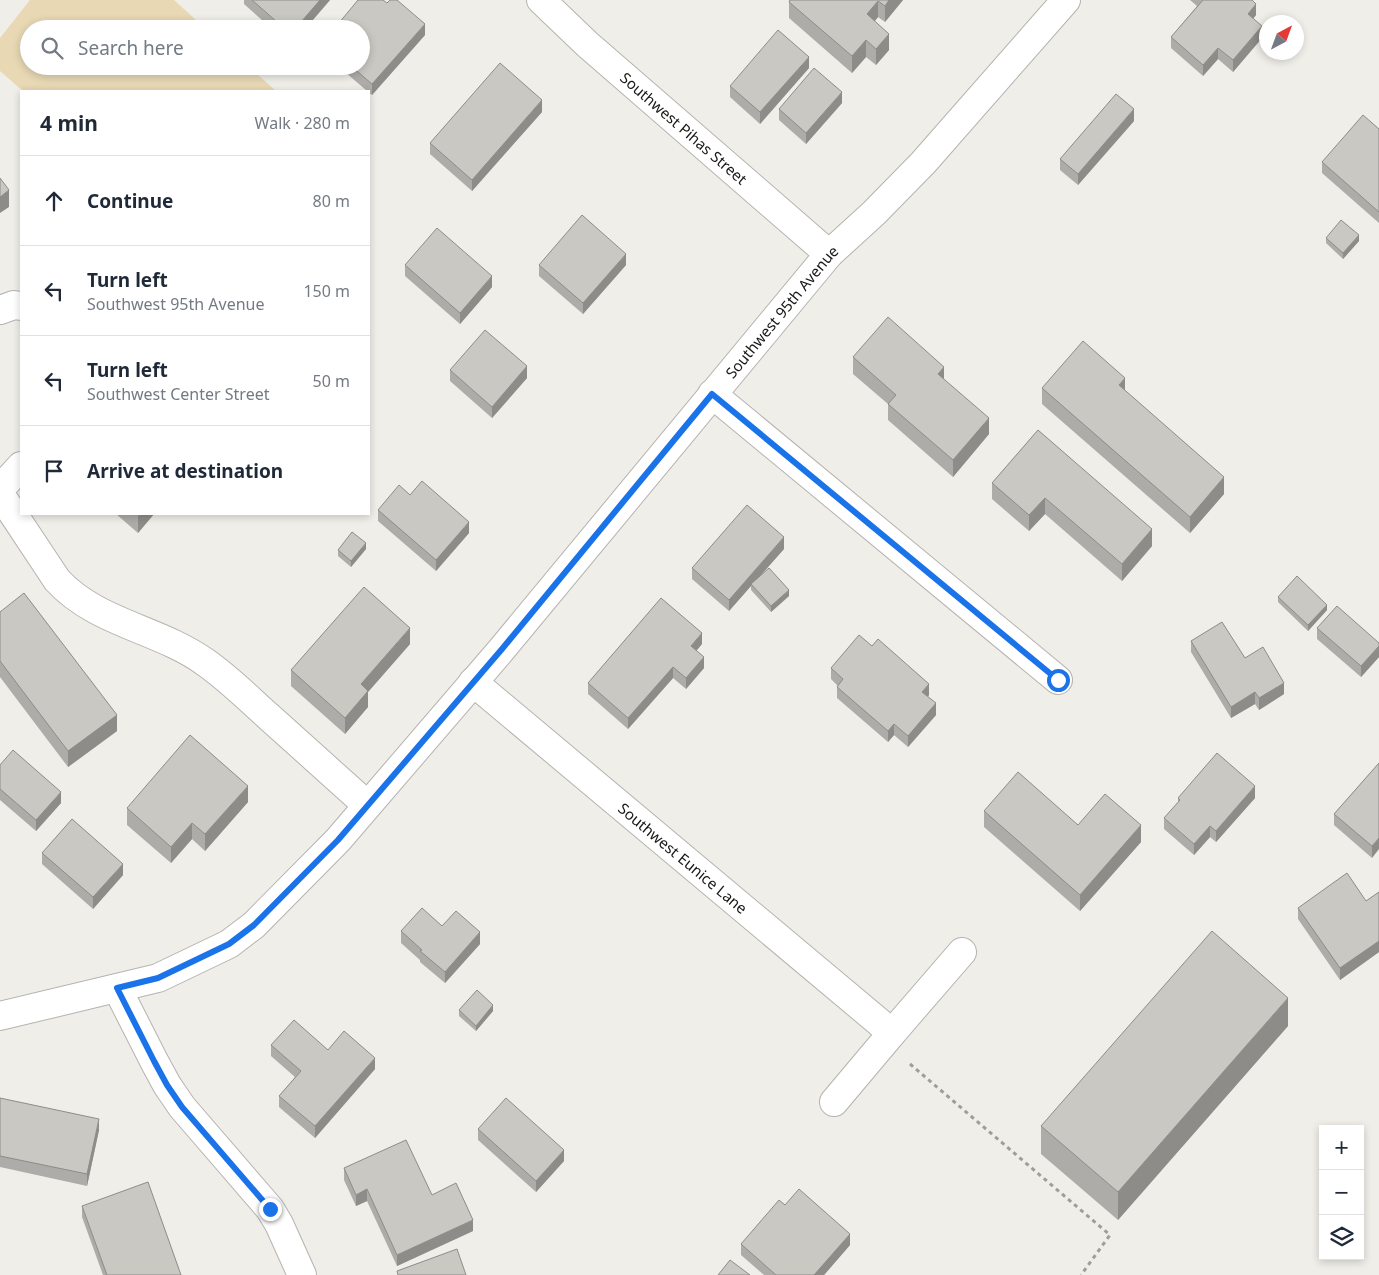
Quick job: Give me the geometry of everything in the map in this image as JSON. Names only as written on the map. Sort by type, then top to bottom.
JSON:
[{"type":"street","name":"Southwest Pihas Street","points":[[541,0],[587,44],[829,254]]},
{"type":"street","name":"Southwest 95th Avenue","points":[[0,1016],[158,978],[229,944],[254,925],[338,840],[473,682],[829,254],[874,213],[923,163],[1066,0]]},
{"type":"street","points":[[0,310],[14,305],[20,306]]},
{"type":"street","points":[[712,394],[1058,680]]},
{"type":"street","points":[[0,489],[20,467]]},
{"type":"street","points":[[0,494],[57,580],[68,592],[101,613],[184,649],[205,662],[367,805]]},
{"type":"street","name":"Southwest Eunice Lane","points":[[473,682],[892,1034]]},
{"type":"street","points":[[834,1102],[962,952]]},
{"type":"street","points":[[117,988],[167,1085],[182,1107],[270,1209],[279,1224],[302,1275]]},
{"type":"path","points":[[892,1034],[909,1064],[1110,1235],[1081,1275]]},
{"type":"shaded area","points":[[30,0],[174,0],[196,20],[20,20],[20,75],[258,75],[275,90],[22,90],[0,71],[0,38]]},
{"type":"building","points":[[252,0],[320,0],[303,20],[275,20]]},
{"type":"building","points":[[358,0],[383,0],[387,3],[390,0],[397,0],[425,24],[372,84],[362,75],[370,75],[370,20],[341,20]]},
{"type":"building","points":[[790,0],[889,0],[885,6],[878,1],[867,14],[889,34],[876,49],[866,40],[852,56],[789,2]]},
{"type":"building","points":[[1203,0],[1252,0],[1256,4],[1248,14],[1259,23],[1259,30],[1233,60],[1218,48],[1203,65],[1171,37]]},
{"type":"building","points":[[778,30],[809,57],[760,112],[730,86]]},
{"type":"building","points":[[500,63],[542,100],[472,180],[430,143]]},
{"type":"building","points":[[814,68],[842,92],[806,133],[779,109]]},
{"type":"building","points":[[1116,94],[1134,109],[1078,174],[1060,159]]},
{"type":"building","points":[[1363,115],[1379,129],[1379,212],[1322,162]]},
{"type":"building","points":[[0,178],[9,190],[0,197]]},
{"type":"building","points":[[582,215],[626,254],[583,303],[539,265]]},
{"type":"building","points":[[1341,220],[1359,235],[1343,253],[1326,238]]},
{"type":"building","points":[[437,228],[492,276],[460,313],[405,265]]},
{"type":"building","points":[[888,317],[944,367],[938,374],[989,418],[953,460],[888,404],[896,395],[853,357]]},
{"type":"building","points":[[485,330],[527,366],[492,407],[450,370]]},
{"type":"building","points":[[1083,341],[1125,378],[1119,385],[1224,477],[1190,517],[1042,388]]},
{"type":"building","points":[[1038,430],[1152,529],[1122,564],[1045,498],[1029,515],[992,483]]},
{"type":"building","points":[[422,481],[469,522],[436,560],[378,510],[399,485],[410,495]]},
{"type":"building","points":[[747,505],[784,537],[729,600],[692,568]]},
{"type":"building","points":[[352,532],[366,543],[351,561],[338,550]]},
{"type":"building","points":[[769,568],[789,590],[771,606],[751,584]]},
{"type":"building","points":[[1297,576],[1327,605],[1308,625],[1278,597]]},
{"type":"building","points":[[364,587],[410,628],[361,684],[368,691],[345,718],[291,670]]},
{"type":"building","points":[[24,593],[117,715],[68,751],[0,661],[0,612]]},
{"type":"building","points":[[661,598],[702,633],[691,646],[704,657],[686,678],[673,667],[628,718],[588,683]]},
{"type":"building","points":[[1337,606],[1379,643],[1379,646],[1361,666],[1317,628]]},
{"type":"building","points":[[1222,622],[1245,658],[1263,647],[1284,683],[1259,698],[1255,692],[1231,707],[1191,641]]},
{"type":"building","points":[[859,635],[872,646],[878,639],[929,684],[922,692],[936,703],[908,736],[894,724],[888,731],[837,687],[843,679],[831,668]]},
{"type":"building","points":[[190,735],[248,786],[205,834],[192,823],[171,847],[127,808]]},
{"type":"building","points":[[13,750],[61,792],[36,820],[0,789],[0,765]]},
{"type":"building","points":[[1217,753],[1255,786],[1216,831],[1210,826],[1194,844],[1164,818],[1180,800],[1178,798]]},
{"type":"building","points":[[1379,763],[1379,838],[1372,846],[1334,814]]},
{"type":"building","points":[[1018,772],[1078,825],[1105,794],[1141,825],[1080,895],[984,811]]},
{"type":"building","points":[[72,819],[123,864],[93,897],[42,853]]},
{"type":"building","points":[[1347,873],[1366,901],[1379,892],[1379,941],[1340,968],[1298,908]]},
{"type":"building","points":[[422,908],[442,926],[456,911],[480,932],[445,972],[420,951],[422,950],[401,931]]},
{"type":"building","points":[[1212,931],[1288,998],[1118,1192],[1041,1126]]},
{"type":"building","points":[[477,990],[493,1005],[476,1026],[459,1010]]},
{"type":"building","points":[[294,1020],[328,1050],[344,1031],[375,1058],[315,1126],[279,1096],[301,1071],[271,1045]]},
{"type":"building","points":[[0,1098],[99,1119],[87,1174],[0,1156]]},
{"type":"building","points":[[506,1098],[564,1150],[536,1181],[478,1129]]},
{"type":"building","points":[[406,1140],[432,1195],[456,1183],[473,1220],[397,1255],[367,1189],[356,1195],[344,1168]]},
{"type":"building","points":[[148,1182],[181,1275],[107,1275],[82,1206]]},
{"type":"building","points":[[799,1189],[850,1234],[814,1275],[776,1275],[741,1244],[779,1200],[785,1205]]},
{"type":"building","points":[[457,1249],[466,1275],[398,1275],[397,1271]]},
{"type":"building","points":[[730,1260],[750,1275],[718,1275]]},
{"type":"route","points":[[270,1209],[182,1107],[167,1085],[117,988],[158,978],[229,944],[254,925],[338,840],[502,649],[712,394],[1058,680]]}]
